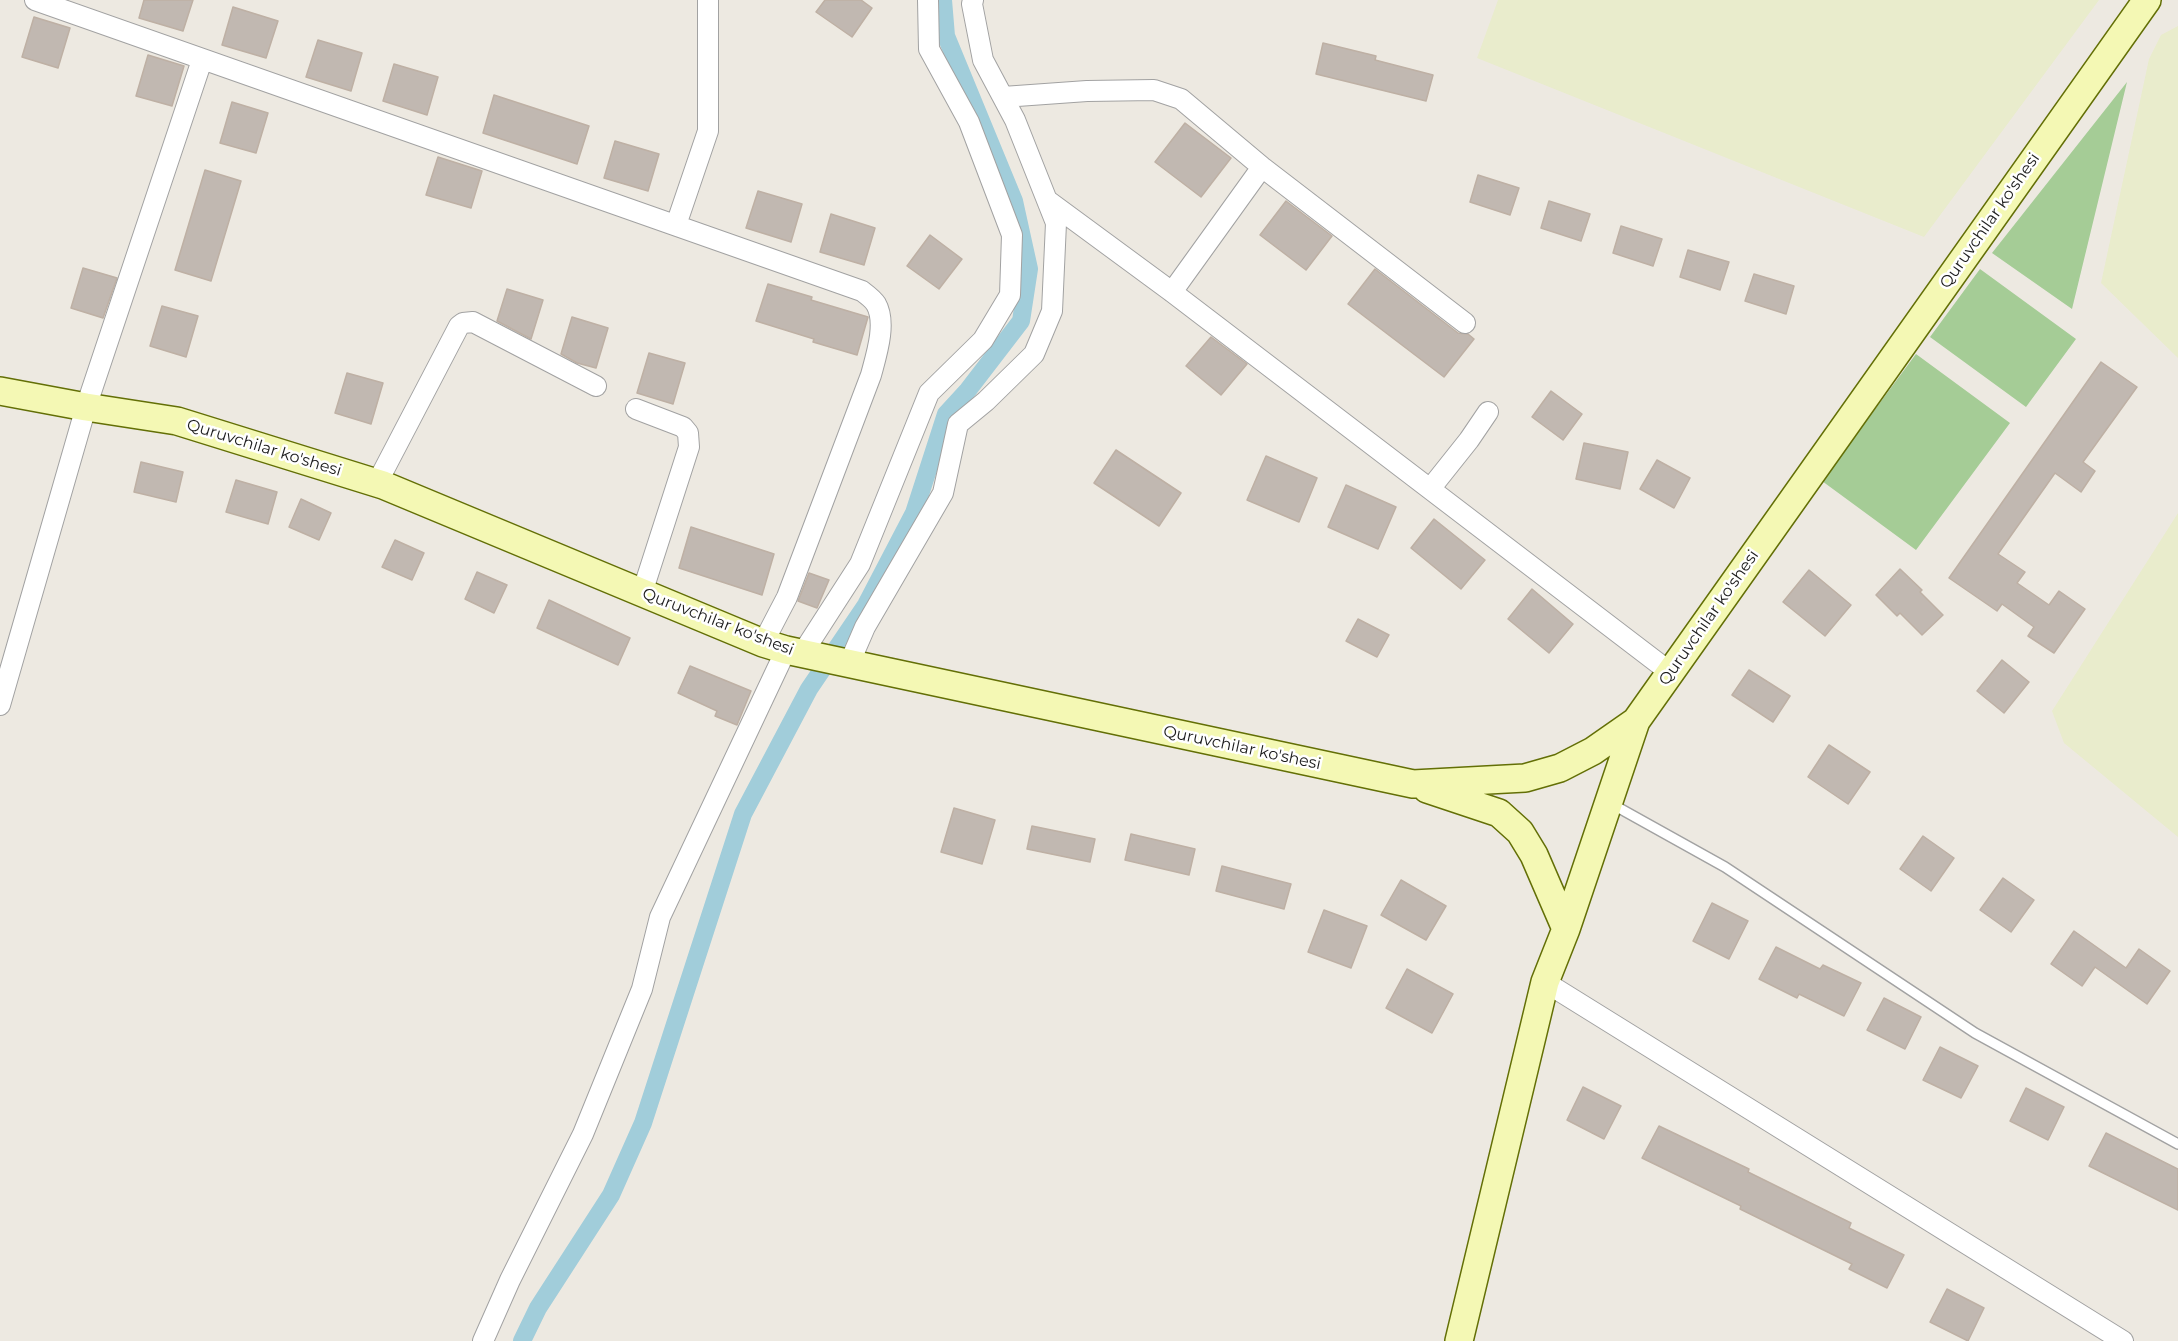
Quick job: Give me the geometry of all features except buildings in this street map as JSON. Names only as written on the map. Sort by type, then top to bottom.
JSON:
[{"type":"main road","name":"Quruvchilar ko'shesi","points":[[0,391],[177,421],[377,483],[642,593],[808,655],[1413,784],[1525,778],[1560,768],[1593,751],[1636,721],[2147,0]]},
{"type":"main road","points":[[1459,1341],[1545,982],[1566,929],[1636,721]]},
{"type":"main road","points":[[1413,784],[1499,813],[1520,832],[1534,855],[1566,929]]},
{"type":"street","points":[[35,0],[862,291],[876,303],[880,314],[880,341],[871,375],[787,597],[808,655]]},
{"type":"street","points":[[676,225],[708,131],[708,0]]},
{"type":"street","points":[[483,1341],[510,1280],[583,1134],[642,989],[660,917],[860,564],[929,393],[983,340],[1010,296],[1012,235],[969,122],[929,50],[928,0]]},
{"type":"street","points":[[808,655],[866,627],[943,493],[958,424],[986,401],[1034,354],[1052,311],[1056,223],[1015,120],[983,60],[973,0]]},
{"type":"street","points":[[0,705],[86,407],[202,60]]},
{"type":"street","points":[[1003,97],[1087,91],[1154,90],[1181,99],[1262,167],[1465,323]]},
{"type":"street","points":[[1172,292],[1262,167]]},
{"type":"street","points":[[1047,200],[1172,292],[1671,672]]},
{"type":"street","points":[[377,483],[459,326],[464,322],[473,322],[596,386]]},
{"type":"street","points":[[636,409],[683,427],[688,433],[689,447],[642,593]]},
{"type":"street","points":[[1430,489],[1488,412]]},
{"type":"street","points":[[1545,982],[2123,1341]]},
{"type":"lane","points":[[1609,802],[1725,867],[1975,1033],[2178,1144]]},
{"type":"green space","points":[[1498,0],[2099,0],[1924,237],[1477,58]]},
{"type":"green space","points":[[2178,26],[2178,358],[2101,283],[2149,59],[2161,35]]},
{"type":"green space","points":[[2127,82],[2072,309],[1992,253]]},
{"type":"green space","points":[[1980,269],[2076,339],[2026,407],[1930,337]]},
{"type":"green space","points":[[1916,354],[2010,423],[1916,550],[1822,481]]},
{"type":"green space","points":[[2178,513],[2178,837],[2064,743],[2052,711]]},
{"type":"waterway","points":[[522,1341],[538,1308],[611,1195],[643,1123],[743,814],[809,689],[866,605],[914,513],[946,414],[968,390],[1021,321],[1029,269],[1014,201],[946,36],[943,0]]}]
